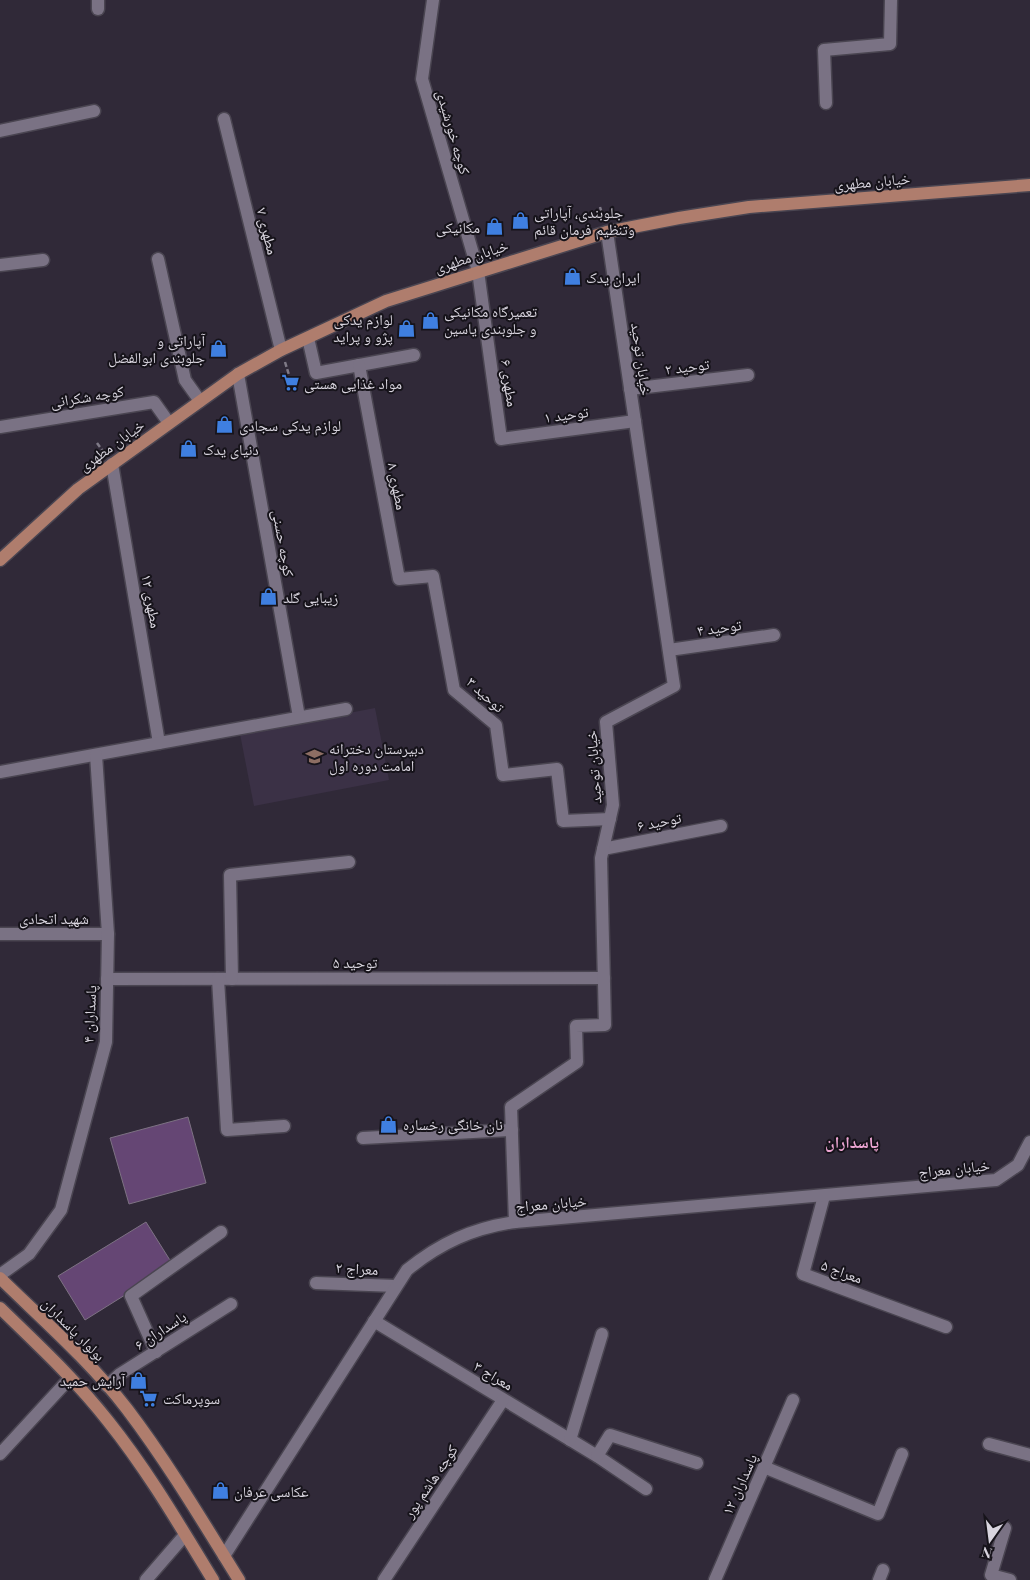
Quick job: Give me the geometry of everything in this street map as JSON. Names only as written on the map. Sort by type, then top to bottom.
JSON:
[{"type":"main road","name":"خیابان مطهری","points":[[0,560],[78,489],[238,374],[281,350],[386,301],[607,232],[679,218],[749,207],[1030,185]]},
{"type":"main road","name":"بولوار پاسداران","points":[[0,1276],[107,1386],[157,1450],[239,1580]]},
{"type":"main road","points":[[0,1308],[70,1378],[109,1421],[139,1462],[213,1580]]},
{"type":"street","name":"کوچه خورشیدی","points":[[433,0],[422,79],[478,271]]},
{"type":"street","points":[[826,103],[824,50],[890,44],[891,0]]},
{"type":"street","points":[[0,131],[94,112]]},
{"type":"street","name":"مطهری ۷","points":[[224,119],[281,350]]},
{"type":"street","name":"خیابان توحید","points":[[515,1222],[511,1107],[577,1062],[576,1026],[605,1025],[601,858],[613,805],[606,722],[674,686],[607,232]]},
{"type":"street","points":[[158,259],[185,380],[200,401]]},
{"type":"street","points":[[0,265],[43,260]]},
{"type":"street","name":"مطهری ۶","points":[[478,271],[501,439]]},
{"type":"street","points":[[308,338],[316,373],[414,354]]},
{"type":"street","name":"مطهری ۸","points":[[359,365],[399,579],[433,576]]},
{"type":"street","name":"کوچه حسنی","points":[[238,374],[299,717]]},
{"type":"street","name":"توحید ۲","points":[[630,389],[748,375]]},
{"type":"street","name":"کوچه شکرانی","points":[[0,427],[154,402],[169,423]]},
{"type":"street","name":"توحید ۱","points":[[501,439],[635,421]]},
{"type":"street","name":"مطهری ۱۲","points":[[112,464],[159,743]]},
{"type":"street","name":"توحید ۳","points":[[433,576],[454,690],[496,725],[503,775],[557,769],[563,821],[610,819]]},
{"type":"street","name":"توحید ۴","points":[[668,650],[774,635]]},
{"type":"street","points":[[0,772],[346,709]]},
{"type":"street","name":"پاسداران ۴","points":[[0,1276],[29,1254],[61,1210],[106,1042],[108,934],[96,755]]},
{"type":"street","name":"توحید ۶","points":[[603,849],[721,826]]},
{"type":"street","points":[[232,979],[230,876],[349,862]]},
{"type":"street","name":"شهید اتحادی","points":[[0,934],[108,934]]},
{"type":"street","name":"توحید ۵","points":[[107,979],[604,978]]},
{"type":"street","points":[[218,979],[227,1130],[284,1126]]},
{"type":"street","points":[[363,1138],[512,1130]]},
{"type":"street","name":"خیابان معراج","points":[[224,1556],[407,1270],[446,1242],[484,1228],[515,1222],[996,1180],[1018,1165],[1030,1142]]},
{"type":"street","name":"معراج ۵","points":[[824,1196],[803,1274],[946,1327]]},
{"type":"street","points":[[156,1352],[131,1296],[221,1232]]},
{"type":"street","name":"معراج ۲","points":[[316,1283],[396,1286]]},
{"type":"street","name":"پاسداران ۶","points":[[107,1386],[120,1374],[231,1304]]},
{"type":"street","name":"معراج ۳","points":[[374,1322],[597,1456],[646,1489]]},
{"type":"street","points":[[570,1440],[602,1334]]},
{"type":"street","points":[[0,1454],[70,1378]]},
{"type":"street","name":"کوچه هاشم پور","points":[[384,1580],[503,1400]]},
{"type":"street","name":"پاسداران ۱۲","points":[[715,1580],[793,1400]]},
{"type":"street","points":[[597,1456],[610,1435],[697,1463]]},
{"type":"street","points":[[989,1444],[1030,1455]]},
{"type":"street","points":[[764,1467],[878,1514],[902,1454]]},
{"type":"street","points":[[1005,1528],[991,1575],[1010,1580]]},
{"type":"street","points":[[146,1580],[185,1535]]},
{"type":"shaded area","name":"دبیرستان دخترانه امامت دوره اول","points":[[375,708],[389,780],[254,806],[240,734]]},
{"type":"building","points":[[188,1117],[206,1183],[129,1204],[110,1138]]},
{"type":"building","points":[[146,1222],[173,1265],[85,1320],[58,1276]]},
{"type":"place","name":"جلوبندی، آپاراتی وتنظیم فرمان قائم","points":[[520,221]]},
{"type":"place","name":"مکانیکی","points":[[494,227]]},
{"type":"place","name":"ایران یدک","points":[[572,277]]},
{"type":"place","name":"تعمیرگاه مکانیکی و جلوبندی یاسین","points":[[430,320]]},
{"type":"place","name":"لوازم یدکی پژو و پراید","points":[[407,328]]},
{"type":"place","name":"آپاراتی و جلوبندی ابوالفضل","points":[[219,349]]},
{"type":"place","name":"مواد غذایی هستی","points":[[290,383]]},
{"type":"place","name":"لوازم یدکی سجادی","points":[[225,425]]},
{"type":"place","name":"دنیای یدک","points":[[189,449]]},
{"type":"place","name":"زیبایی گلد","points":[[269,597]]},
{"type":"place","name":"دبیرستان دخترانه امامت دوره اول","points":[[315,757]]},
{"type":"place","name":"نان خانگی رخساره","points":[[389,1124]]},
{"type":"place","name":"آرایش حمید","points":[[139,1380]]},
{"type":"place","name":"سوپرماکت","points":[[149,1398]]},
{"type":"place","name":"عکاسی عرفان","points":[[220,1491]]},
{"type":"district","name":"پاسداران","points":[[852,1141]]}]
